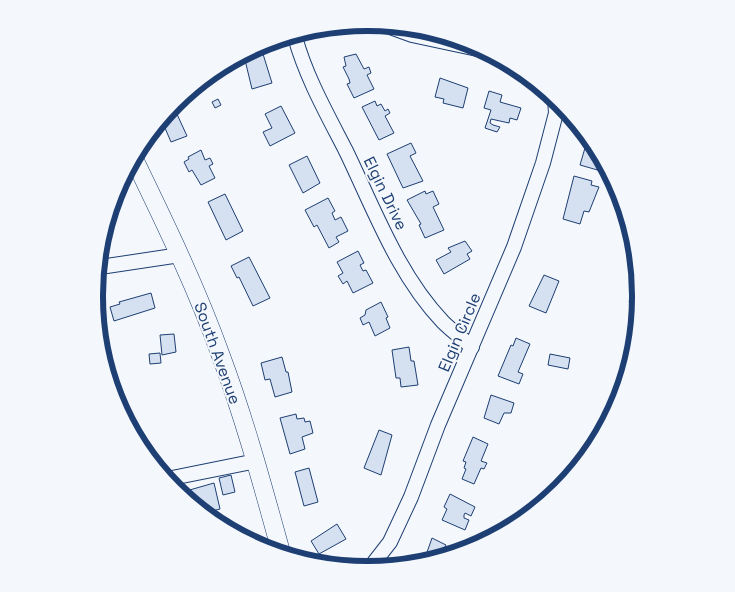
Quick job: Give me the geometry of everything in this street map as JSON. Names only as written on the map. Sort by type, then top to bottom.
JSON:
[{"type":"main road","name":"South Avenue","points":[[137,166],[180,255],[222,357],[256,462],[280,546]]},
{"type":"street","points":[[414,35],[438,41]]},
{"type":"street","name":"Elgin Drive","points":[[296,41],[299,52],[326,111],[400,263],[444,324],[472,347]]},
{"type":"street","name":"Elgin Circle","points":[[376,561],[394,533],[514,247],[543,163],[556,110]]},
{"type":"street","points":[[104,266],[180,255]]},
{"type":"street","points":[[175,478],[256,462]]},
{"type":"building","points":[[263,54],[272,83],[252,89],[245,61]]},
{"type":"building","points":[[356,54],[364,69],[369,67],[371,73],[367,75],[374,89],[354,98],[347,84],[350,83],[343,67],[346,66],[344,57]]},
{"type":"building","points":[[440,78],[468,88],[463,108],[443,103],[444,99],[435,97]]},
{"type":"building","points":[[489,91],[502,95],[500,102],[521,108],[517,120],[510,118],[509,123],[491,119],[490,123],[500,127],[497,132],[485,128],[491,110],[484,108]]},
{"type":"building","points":[[218,99],[221,105],[215,108],[212,102]]},
{"type":"building","points":[[375,101],[377,106],[381,104],[385,111],[388,109],[390,113],[385,116],[394,133],[379,140],[362,107]]},
{"type":"building","points":[[281,106],[295,133],[270,146],[263,132],[272,128],[265,114]]},
{"type":"building","points":[[176,113],[187,136],[171,142],[164,126]]},
{"type":"building","points":[[411,143],[416,153],[410,156],[423,181],[403,188],[387,154]]},
{"type":"building","points":[[586,146],[601,171],[580,165]]},
{"type":"building","points":[[201,150],[205,160],[210,158],[213,164],[209,166],[215,178],[201,185],[192,170],[189,172],[184,162],[189,159],[188,157]]},
{"type":"building","points":[[307,156],[320,183],[303,193],[289,165]]},
{"type":"building","points":[[574,176],[592,181],[591,185],[599,187],[589,212],[584,211],[580,224],[563,219]]},
{"type":"building","points":[[425,191],[426,194],[433,191],[439,204],[433,207],[444,230],[425,238],[419,225],[421,224],[407,200]]},
{"type":"building","points":[[225,194],[243,231],[226,240],[208,202]]},
{"type":"building","points":[[328,198],[335,211],[332,213],[335,220],[341,217],[348,231],[336,237],[339,242],[329,248],[317,225],[314,227],[305,210]]},
{"type":"building","points":[[465,241],[472,251],[467,254],[470,259],[444,274],[436,260],[451,252],[448,248]]},
{"type":"building","points":[[358,251],[364,263],[360,265],[363,271],[366,270],[373,283],[353,293],[347,281],[343,284],[338,276],[343,273],[337,262]]},
{"type":"building","points":[[249,257],[270,298],[253,306],[239,277],[237,278],[231,266]]},
{"type":"building","points":[[544,275],[559,281],[546,313],[529,306]]},
{"type":"building","points":[[151,293],[155,308],[114,321],[110,307],[120,304],[119,302]]},
{"type":"building","points":[[381,302],[388,317],[386,318],[390,328],[375,336],[369,322],[363,325],[360,318],[365,315],[366,310]]},
{"type":"building","points":[[174,334],[176,352],[162,355],[160,335]]},
{"type":"building","points":[[516,338],[530,344],[518,372],[523,374],[519,384],[498,376],[511,345],[513,346]]},
{"type":"building","points":[[409,347],[411,361],[414,361],[418,385],[401,387],[400,378],[396,378],[392,350]]},
{"type":"building","points":[[160,353],[161,363],[150,364],[149,354]]},
{"type":"building","points":[[550,354],[570,358],[568,369],[548,365]]},
{"type":"building","points":[[282,357],[286,372],[288,372],[292,392],[275,397],[270,379],[265,380],[261,363]]},
{"type":"building","points":[[491,395],[514,403],[511,413],[504,413],[499,424],[484,418]]},
{"type":"building","points":[[296,414],[297,419],[304,418],[305,422],[310,421],[313,433],[302,437],[305,449],[290,454],[280,418]]},
{"type":"building","points":[[379,430],[392,435],[381,475],[364,468]]},
{"type":"building","points":[[473,437],[488,444],[481,461],[487,463],[484,469],[481,468],[474,484],[462,479],[466,469],[464,468],[466,462],[463,461]]},
{"type":"building","points":[[309,468],[318,502],[304,506],[295,472]]},
{"type":"building","points":[[231,475],[235,492],[223,495],[219,478]]},
{"type":"building","points":[[214,483],[220,509],[213,511],[188,490]]},
{"type":"building","points":[[450,494],[475,507],[471,516],[465,513],[464,515],[464,518],[469,520],[465,530],[442,520],[447,509],[444,507]]},
{"type":"building","points":[[337,524],[346,539],[319,554],[311,541]]},
{"type":"building","points":[[432,538],[446,545],[443,550],[426,554]]}]
